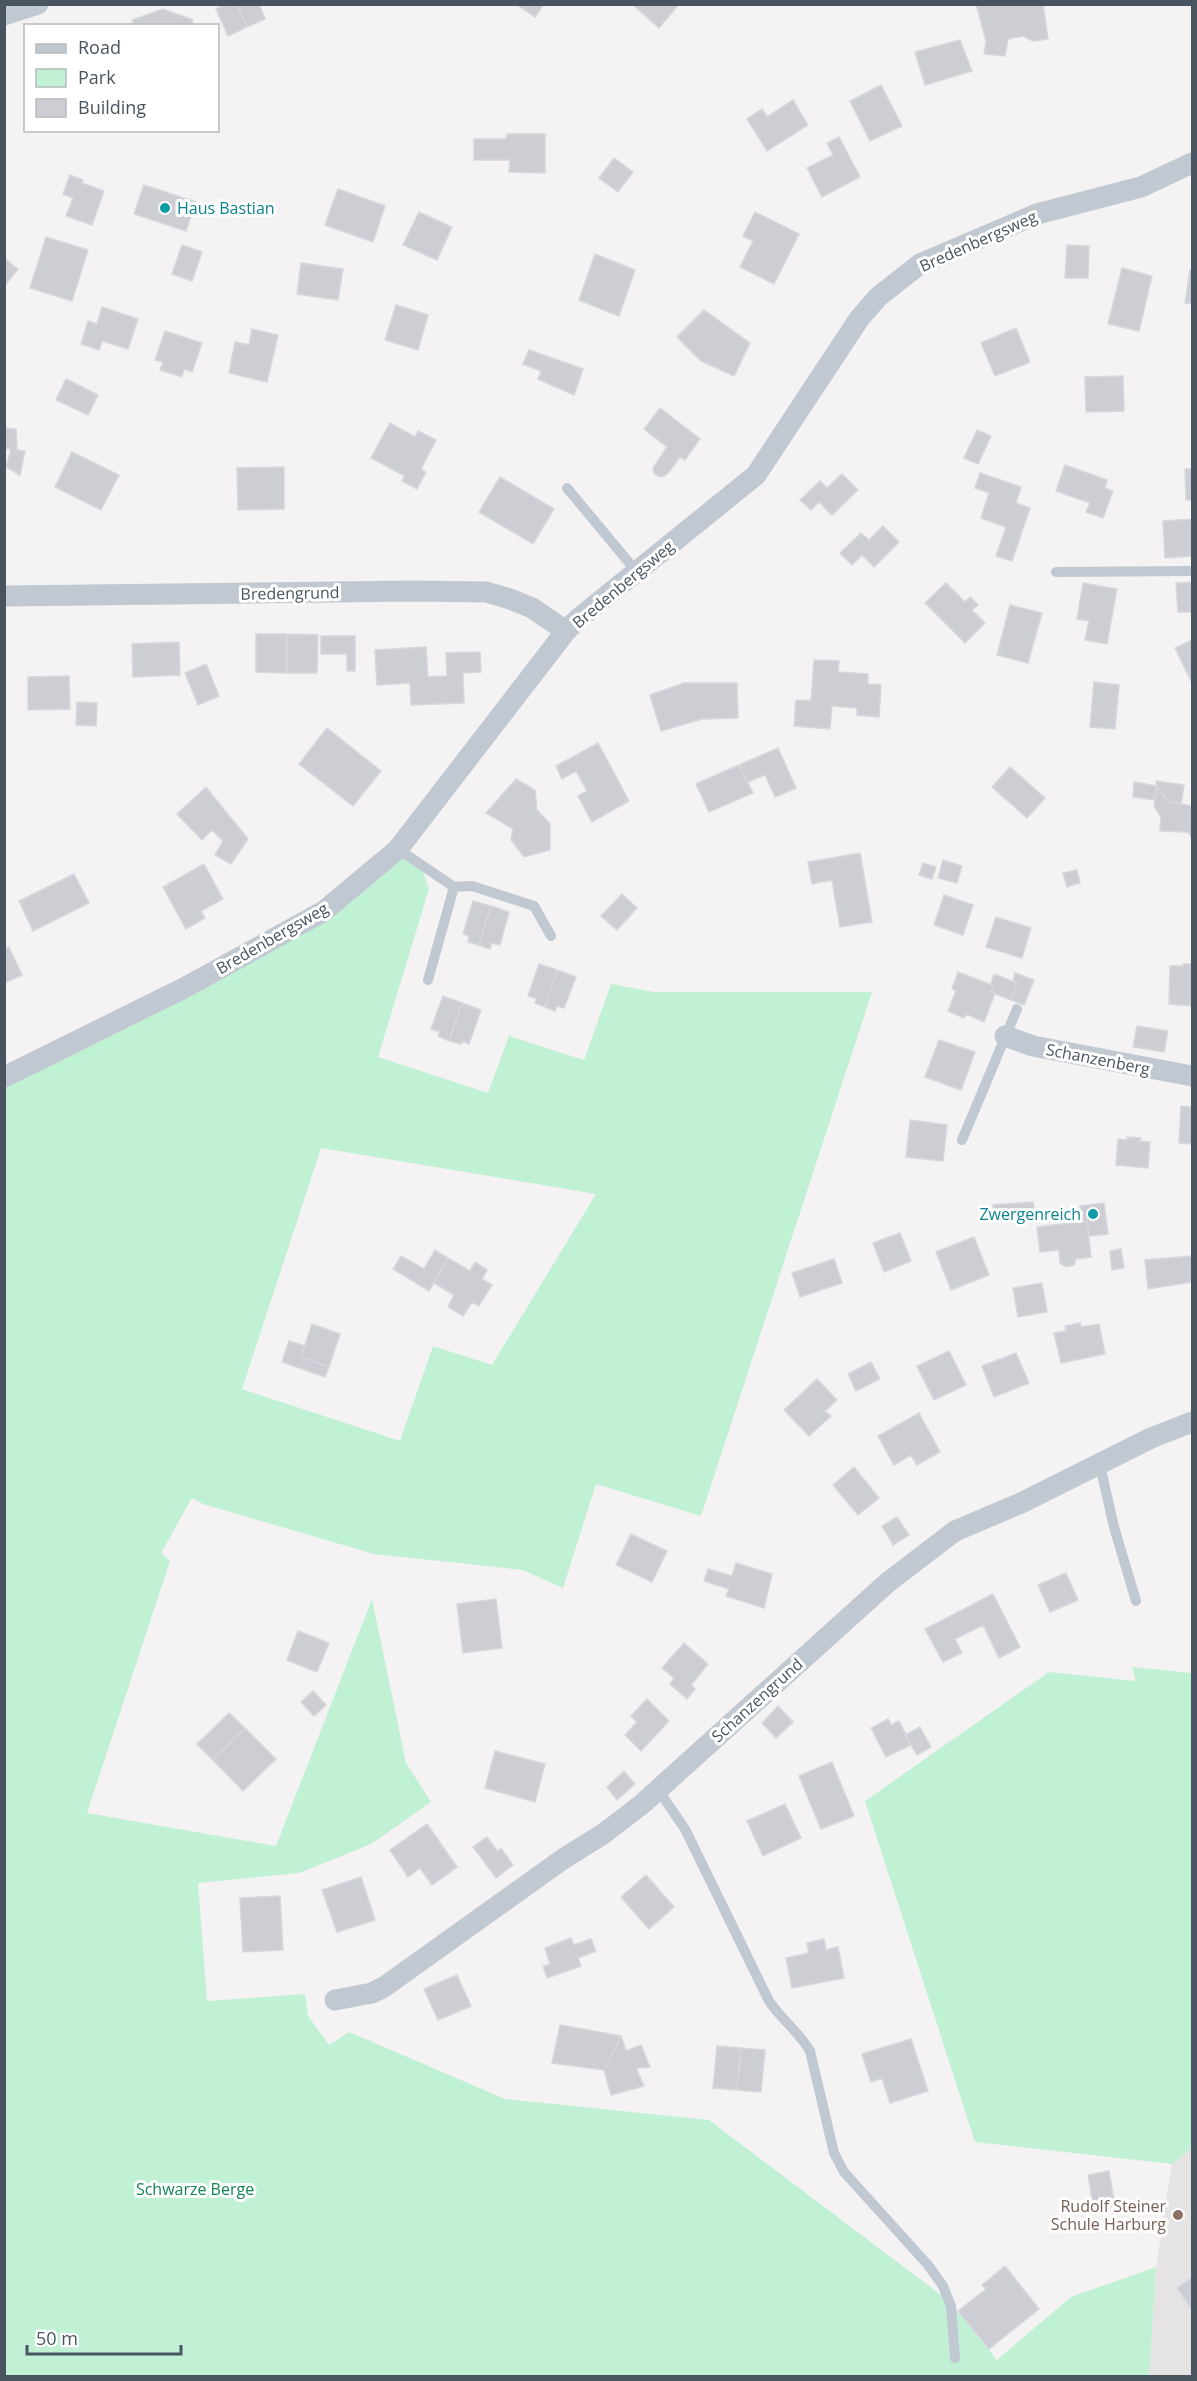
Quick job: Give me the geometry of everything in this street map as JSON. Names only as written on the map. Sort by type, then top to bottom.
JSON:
[{"type":"street","points":[[4,15],[38,4]]},
{"type":"street","name":"Bredenbergsweg","points":[[4,1077],[184,988],[324,911],[398,849],[566,631],[636,571],[756,475],[859,319],[878,297],[900,279],[920,264],[1036,214],[1141,187],[1192,163]]},
{"type":"street","name":"Bredengrund","points":[[4,596],[486,592],[510,598],[532,608],[566,631]]},
{"type":"street","name":"Schanzenberg","points":[[1005,1036],[1033,1046],[1192,1076]]},
{"type":"street","name":"Schanzengrund","points":[[335,2001],[372,1993],[384,1987],[563,1859],[603,1834],[658,1791],[887,1583],[955,1531],[1021,1503],[1152,1438],[1192,1422]]},
{"type":"lane","points":[[567,488],[636,571]]},
{"type":"lane","points":[[1056,572],[1192,571]]},
{"type":"lane","points":[[398,849],[454,888],[472,886],[534,906],[551,936]]},
{"type":"lane","points":[[428,980],[454,888]]},
{"type":"lane","points":[[962,1140],[1017,1008]]},
{"type":"lane","points":[[1100,1465],[1114,1527],[1136,1601]]},
{"type":"lane","points":[[658,1791],[685,1829],[769,2001],[780,2018],[804,2040],[810,2051],[834,2153],[844,2172],[928,2265],[943,2286],[951,2306],[956,2358]]},
{"type":"shaded area","name":"Rudolf Steiner Schule Harburg","points":[[1192,2148],[1192,2376],[1149,2376],[1156,2267],[1172,2164]]},
{"type":"green space","name":"Schwarze Berge","points":[[398,849],[421,865],[429,889],[378,1057],[488,1093],[509,1036],[584,1060],[611,984],[654,992],[872,992],[701,1516],[596,1484],[563,1588],[523,1570],[374,1554],[203,1504],[192,1498],[161,1553],[170,1561],[87,1813],[276,1846],[372,1599],[406,1763],[431,1802],[371,1844],[299,1873],[198,1883],[207,2001],[305,1994],[308,2016],[329,2045],[349,2032],[505,2099],[709,2120],[949,2301],[997,2360],[1071,2297],[1156,2267],[1149,2376],[5,2376],[5,1069],[324,911]],"holes":[[[321,1148],[596,1194],[492,1365],[433,1346],[400,1441],[242,1389]]]},
{"type":"green space","points":[[1132,1667],[1192,1673],[1192,2148],[1172,2164],[975,2142],[865,1801],[1049,1672],[1136,1681]]},
{"type":"building","points":[[225,4],[237,4],[247,27],[228,36],[216,9]]},
{"type":"building","points":[[237,4],[259,4],[265,19],[247,27]]},
{"type":"building","points":[[516,4],[544,4],[535,17]]},
{"type":"building","points":[[632,4],[679,4],[659,28]]},
{"type":"building","points":[[976,4],[1043,4],[1048,39],[1033,41],[1023,36],[1008,39],[1005,56],[984,54],[986,41]]},
{"type":"building","points":[[163,9],[193,20],[192,24],[133,24],[132,20]]},
{"type":"building","points":[[960,40],[972,71],[925,85],[915,52]]},
{"type":"building","points":[[881,85],[902,126],[870,141],[850,101]]},
{"type":"building","points":[[793,100],[808,125],[767,151],[747,119],[762,109],[767,117]]},
{"type":"building","points":[[507,134],[545,134],[545,173],[509,172],[510,160],[474,160],[474,139],[506,139]]},
{"type":"building","points":[[839,137],[860,177],[822,197],[807,168],[833,155],[827,143]]},
{"type":"building","points":[[614,158],[633,172],[618,192],[599,178]]},
{"type":"building","points":[[70,175],[83,180],[82,183],[104,191],[92,225],[66,216],[73,198],[63,194]]},
{"type":"building","name":"Haus Bastian","points":[[144,185],[196,202],[186,231],[134,214]]},
{"type":"building","points":[[338,189],[385,206],[373,242],[325,225]]},
{"type":"building","points":[[419,212],[452,227],[437,260],[403,245]]},
{"type":"building","points":[[755,212],[799,234],[774,284],[740,267],[753,241],[743,236]]},
{"type":"building","points":[[46,237],[88,250],[72,301],[30,288]]},
{"type":"building","points":[[182,245],[202,252],[192,281],[172,274]]},
{"type":"building","points":[[1067,245],[1089,246],[1088,278],[1065,278]]},
{"type":"building","points":[[595,254],[635,270],[619,316],[579,300]]},
{"type":"building","points":[[4,258],[18,269],[6,284],[4,283]]},
{"type":"building","points":[[301,263],[343,269],[338,300],[297,294]]},
{"type":"building","points":[[1122,268],[1152,276],[1139,331],[1108,324]]},
{"type":"building","points":[[1190,270],[1192,270],[1192,304],[1185,303]]},
{"type":"building","points":[[396,305],[428,315],[418,350],[385,340]]},
{"type":"building","points":[[102,307],[138,319],[128,349],[102,341],[99,350],[81,344],[88,321],[97,324]]},
{"type":"building","points":[[704,310],[750,343],[734,376],[701,361],[677,337]]},
{"type":"building","points":[[1016,328],[1030,362],[995,376],[981,343]]},
{"type":"building","points":[[252,329],[278,335],[267,382],[229,373],[235,342],[249,345]]},
{"type":"building","points":[[165,331],[202,343],[192,372],[184,369],[182,377],[160,370],[163,362],[155,360]]},
{"type":"building","points":[[529,350],[583,369],[574,395],[538,379],[541,371],[523,364]]},
{"type":"building","points":[[1123,376],[1124,411],[1086,412],[1085,377]]},
{"type":"building","points":[[66,379],[98,395],[88,415],[56,400]]},
{"type":"building","points":[[660,408],[700,439],[685,460],[680,457],[669,472],[659,477],[654,473],[653,468],[667,447],[644,429]]},
{"type":"building","points":[[390,423],[415,437],[418,431],[436,440],[421,469],[426,472],[417,489],[402,481],[405,476],[371,458]]},
{"type":"building","points":[[4,428],[16,429],[17,450],[25,451],[20,475],[6,467],[11,449],[4,448]]},
{"type":"building","points":[[977,430],[991,436],[978,464],[964,458]]},
{"type":"building","points":[[72,452],[119,475],[101,510],[55,487]]},
{"type":"building","points":[[1065,465],[1107,480],[1105,488],[1113,491],[1103,518],[1086,512],[1090,503],[1056,491]]},
{"type":"building","points":[[284,467],[284,509],[238,510],[237,468]]},
{"type":"building","points":[[1185,469],[1192,469],[1192,500],[1186,500]]},
{"type":"building","points":[[980,473],[1021,487],[1016,503],[1030,508],[1012,561],[996,556],[1006,527],[981,518],[989,493],[975,488]]},
{"type":"building","points":[[842,474],[858,490],[832,515],[819,502],[811,510],[800,500],[820,481],[827,488]]},
{"type":"building","points":[[500,477],[554,509],[533,544],[479,512]]},
{"type":"building","points":[[1192,519],[1192,556],[1165,558],[1163,521]]},
{"type":"building","points":[[883,526],[899,542],[874,567],[862,555],[852,565],[840,553],[861,533],[869,540]]},
{"type":"building","points":[[1192,582],[1192,612],[1178,612],[1176,583]]},
{"type":"building","points":[[946,583],[965,602],[970,597],[978,605],[972,610],[985,623],[965,643],[925,603]]},
{"type":"building","points":[[1083,583],[1117,589],[1107,644],[1085,640],[1089,621],[1077,619]]},
{"type":"building","points":[[1010,605],[1042,613],[1028,663],[997,655]]},
{"type":"building","points":[[256,634],[287,634],[287,673],[256,672]]},
{"type":"building","points":[[287,634],[318,635],[317,673],[287,673]]},
{"type":"building","points":[[321,636],[355,636],[355,671],[347,671],[347,654],[321,654]]},
{"type":"building","points":[[1192,640],[1192,683],[1175,648]]},
{"type":"building","points":[[179,642],[180,675],[133,677],[132,644]]},
{"type":"building","points":[[426,647],[428,677],[447,676],[446,653],[480,652],[481,672],[463,673],[464,703],[411,705],[410,683],[377,685],[375,650]]},
{"type":"building","points":[[814,660],[839,661],[838,672],[868,674],[868,684],[881,685],[879,717],[857,715],[857,708],[832,706],[830,729],[794,726],[796,700],[811,701]]},
{"type":"building","points":[[206,664],[219,696],[198,705],[185,673]]},
{"type":"building","points":[[69,676],[70,709],[28,710],[28,677]]},
{"type":"building","points":[[1094,682],[1119,685],[1115,729],[1090,727]]},
{"type":"building","points":[[684,683],[737,683],[738,718],[702,719],[661,731],[650,695]]},
{"type":"building","points":[[77,702],[97,703],[96,726],[76,725]]},
{"type":"building","points":[[327,728],[381,771],[353,806],[299,764]]},
{"type":"building","points":[[598,743],[629,801],[592,822],[578,796],[587,791],[576,771],[562,779],[556,766]]},
{"type":"building","points":[[778,748],[796,788],[775,797],[765,775],[748,782],[739,765]]},
{"type":"building","points":[[739,765],[753,793],[709,812],[696,784]]},
{"type":"building","points":[[1010,767],[1045,798],[1027,818],[992,787]]},
{"type":"building","points":[[516,779],[535,790],[537,810],[550,824],[550,850],[524,857],[511,840],[513,829],[486,813]]},
{"type":"building","points":[[1156,781],[1184,785],[1181,804],[1168,801]]},
{"type":"building","points":[[1134,782],[1157,786],[1155,800],[1133,797]]},
{"type":"building","points":[[1157,786],[1168,801],[1192,806],[1192,838],[1188,832],[1160,831],[1161,817],[1154,806]]},
{"type":"building","points":[[206,787],[248,839],[231,864],[215,855],[223,841],[212,830],[202,840],[177,814]]},
{"type":"building","points":[[860,853],[872,922],[840,927],[832,880],[812,884],[808,862]]},
{"type":"building","points":[[943,860],[962,866],[957,883],[938,878]]},
{"type":"building","points":[[923,863],[936,867],[932,879],[919,875]]},
{"type":"building","points":[[204,864],[223,899],[201,911],[205,918],[186,929],[163,887]]},
{"type":"building","points":[[1077,870],[1080,883],[1067,887],[1063,873]]},
{"type":"building","points":[[74,874],[89,903],[33,931],[19,901]]},
{"type":"building","points":[[622,894],[637,908],[617,930],[601,916]]},
{"type":"building","points":[[944,895],[973,905],[963,935],[934,925]]},
{"type":"building","points":[[473,901],[491,906],[479,945],[468,942],[469,936],[463,934]]},
{"type":"building","points":[[491,906],[509,912],[500,945],[492,943],[490,949],[479,945]]},
{"type":"building","points":[[996,917],[1031,928],[1022,958],[986,947]]},
{"type":"building","points":[[9,947],[22,975],[4,983],[4,949]]},
{"type":"building","points":[[539,964],[557,970],[545,1007],[535,1003],[537,999],[528,996]]},
{"type":"building","points":[[1183,964],[1192,964],[1192,1006],[1169,1004],[1170,966],[1183,966]]},
{"type":"building","points":[[557,970],[576,977],[564,1008],[557,1006],[555,1011],[545,1007]]},
{"type":"building","points":[[958,972],[994,986],[991,992],[995,993],[984,1022],[966,1014],[964,1018],[948,1011],[956,991],[952,989]]},
{"type":"building","points":[[1015,973],[1034,980],[1024,1005],[1011,1000],[1017,983],[1013,981]]},
{"type":"building","points":[[994,974],[1017,983],[1011,1000],[991,992],[994,986],[991,984]]},
{"type":"building","points":[[443,996],[462,1003],[449,1041],[438,1036],[440,1032],[431,1029]]},
{"type":"building","points":[[462,1003],[481,1010],[469,1044],[462,1041],[461,1044],[449,1041]]},
{"type":"building","points":[[1137,1026],[1168,1031],[1164,1052],[1133,1047]]},
{"type":"building","points":[[939,1040],[975,1052],[961,1090],[925,1077]]},
{"type":"building","points":[[1181,1106],[1192,1107],[1192,1144],[1179,1143]]},
{"type":"building","points":[[910,1120],[947,1125],[943,1161],[906,1157]]},
{"type":"building","points":[[1127,1137],[1141,1138],[1140,1141],[1150,1142],[1148,1168],[1116,1165],[1118,1139],[1127,1140]]},
{"type":"building","points":[[1033,1202],[1035,1214],[994,1216],[993,1205]]},
{"type":"building","name":"Zwergenreich","points":[[1104,1203],[1108,1234],[1089,1236],[1087,1221],[1081,1222],[1080,1206]]},
{"type":"building","points":[[1087,1221],[1091,1257],[1076,1259],[1074,1265],[1066,1267],[1060,1263],[1059,1250],[1040,1252],[1037,1227]]},
{"type":"building","points":[[900,1233],[911,1261],[884,1272],[873,1243]]},
{"type":"building","points":[[974,1237],[989,1275],[951,1290],[936,1252]]},
{"type":"building","points":[[1121,1249],[1124,1268],[1112,1270],[1110,1251]]},
{"type":"building","points":[[435,1250],[448,1258],[429,1291],[393,1269],[401,1256],[424,1269]]},
{"type":"building","points":[[1192,1256],[1192,1282],[1148,1289],[1145,1260]]},
{"type":"building","points":[[448,1258],[470,1271],[475,1262],[487,1270],[482,1279],[492,1285],[479,1306],[472,1302],[463,1316],[448,1307],[454,1295],[434,1283]]},
{"type":"building","points":[[834,1259],[842,1283],[800,1297],[792,1273]]},
{"type":"building","points":[[1042,1283],[1047,1312],[1018,1317],[1013,1288]]},
{"type":"building","points":[[1080,1323],[1081,1327],[1099,1324],[1105,1354],[1061,1363],[1054,1333],[1066,1331],[1065,1326]]},
{"type":"building","points":[[312,1324],[340,1334],[329,1367],[301,1357]]},
{"type":"building","points":[[289,1341],[305,1346],[301,1357],[329,1367],[325,1377],[282,1362]]},
{"type":"building","points":[[949,1351],[966,1385],[934,1400],[917,1366]]},
{"type":"building","points":[[1016,1353],[1029,1383],[994,1397],[982,1366]]},
{"type":"building","points":[[871,1362],[880,1379],[856,1391],[848,1374]]},
{"type":"building","points":[[817,1379],[837,1400],[825,1411],[831,1416],[809,1436],[784,1410]]},
{"type":"building","points":[[919,1413],[940,1452],[917,1465],[911,1455],[894,1465],[878,1436]]},
{"type":"building","points":[[854,1467],[879,1498],[858,1515],[833,1485]]},
{"type":"building","points":[[897,1517],[909,1535],[893,1545],[882,1526]]},
{"type":"building","points":[[631,1534],[667,1551],[652,1582],[616,1565]]},
{"type":"building","points":[[736,1563],[772,1574],[764,1608],[726,1596],[729,1589],[704,1581],[708,1569],[732,1576]]},
{"type":"building","points":[[1066,1573],[1078,1600],[1050,1612],[1038,1585]]},
{"type":"building","points":[[993,1594],[1020,1647],[999,1658],[983,1625],[955,1639],[962,1653],[943,1662],[925,1629]]},
{"type":"building","points":[[496,1599],[502,1648],[463,1653],[457,1604]]},
{"type":"building","points":[[298,1631],[329,1643],[317,1672],[287,1660]]},
{"type":"building","points":[[684,1643],[708,1664],[691,1685],[695,1689],[687,1699],[670,1684],[674,1678],[662,1668]]},
{"type":"building","points":[[313,1691],[326,1705],[314,1716],[301,1702]]},
{"type":"building","points":[[647,1699],[669,1721],[641,1751],[625,1735],[637,1722],[631,1716]]},
{"type":"building","points":[[778,1706],[793,1722],[776,1738],[762,1723]]},
{"type":"building","points":[[229,1713],[245,1728],[213,1760],[197,1744]]},
{"type":"building","points":[[888,1719],[891,1725],[899,1721],[911,1745],[886,1757],[871,1728]]},
{"type":"building","points":[[920,1727],[931,1747],[917,1755],[905,1735]]},
{"type":"building","points":[[245,1728],[276,1759],[243,1791],[213,1760]]},
{"type":"building","points":[[495,1751],[545,1764],[535,1802],[485,1788]]},
{"type":"building","points":[[832,1762],[854,1816],[821,1829],[799,1776]]},
{"type":"building","points":[[624,1771],[635,1784],[617,1800],[607,1787]]},
{"type":"building","points":[[785,1804],[801,1838],[763,1856],[747,1821]]},
{"type":"building","points":[[427,1824],[457,1867],[432,1885],[420,1868],[408,1877],[390,1850]]},
{"type":"building","points":[[487,1837],[497,1851],[501,1848],[513,1865],[496,1878],[473,1847]]},
{"type":"building","points":[[646,1875],[674,1907],[649,1929],[621,1897]]},
{"type":"building","points":[[361,1877],[375,1920],[337,1932],[322,1890]]},
{"type":"building","points":[[280,1896],[283,1950],[243,1952],[240,1898]]},
{"type":"building","points":[[571,1938],[574,1945],[591,1939],[596,1951],[578,1958],[581,1966],[547,1978],[543,1966],[550,1964],[545,1948]]},
{"type":"building","points":[[824,1939],[826,1950],[838,1947],[844,1978],[792,1988],[786,1958],[809,1953],[807,1943]]},
{"type":"building","points":[[457,1975],[471,2006],[438,2020],[424,1989]]},
{"type":"building","points":[[560,2025],[621,2036],[604,2070],[552,2063]]},
{"type":"building","points":[[621,2036],[626,2051],[641,2045],[650,2067],[636,2068],[644,2086],[611,2095],[604,2070]]},
{"type":"building","points":[[911,2039],[928,2091],[890,2103],[882,2078],[871,2082],[862,2054]]},
{"type":"building","points":[[717,2046],[741,2048],[737,2090],[713,2088]]},
{"type":"building","points":[[741,2048],[765,2050],[761,2092],[737,2090]]},
{"type":"building","points":[[1109,2171],[1115,2206],[1094,2210],[1088,2175]]},
{"type":"building","points":[[1005,2266],[1039,2309],[989,2349],[958,2311],[986,2289],[982,2285]]},
{"type":"building","points":[[1192,2277],[1192,2310],[1177,2288]]},
{"type":"place","name":"Haus Bastian","points":[[165,208]]},
{"type":"place","name":"Zwergenreich","points":[[1093,1214]]},
{"type":"place","name":"Rudolf Steiner Schule Harburg","points":[[1178,2215]]}]
